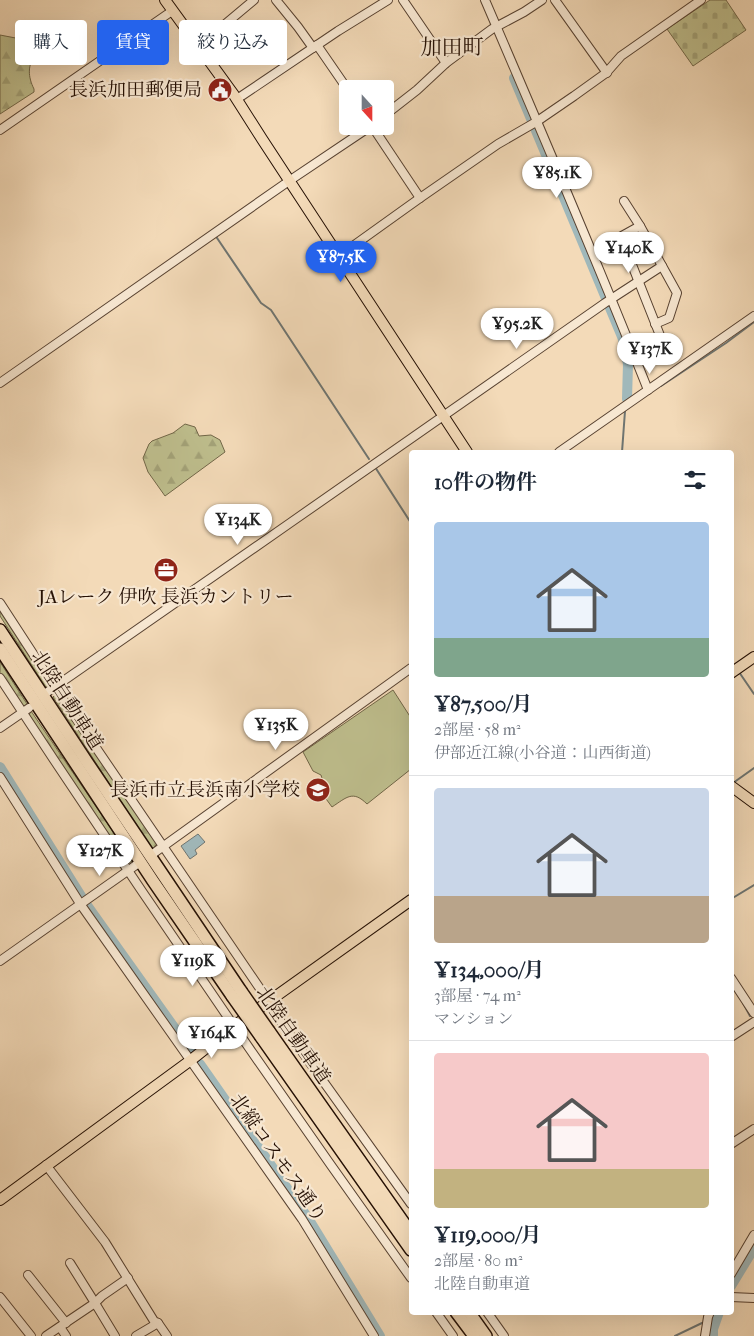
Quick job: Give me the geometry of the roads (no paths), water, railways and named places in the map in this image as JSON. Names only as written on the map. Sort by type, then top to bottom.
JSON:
[{"type":"highway","name":"北陸自動車道","points":[[0,630],[236,993]]},
{"type":"highway","name":"北陸自動車道","points":[[0,649],[154,881],[409,1230]]},
{"type":"highway","name":"北陸自動車道","points":[[265,1034],[409,1247]]},
{"type":"highway","points":[[458,1315],[474,1336]]},
{"type":"highway","points":[[471,1315],[486,1336]]},
{"type":"main road","points":[[165,0],[179,20]]},
{"type":"main road","points":[[213,65],[236,97],[466,450]]},
{"type":"main road","points":[[734,671],[754,657]]},
{"type":"main road","points":[[734,788],[754,803]]},
{"type":"main road","points":[[0,1200],[191,1060],[234,1026],[409,901]]},
{"type":"street","points":[[230,20],[254,0]]},
{"type":"street","points":[[276,0],[340,80]]},
{"type":"street","points":[[236,97],[388,0]]},
{"type":"street","points":[[403,0],[446,63]]},
{"type":"street","points":[[485,0],[534,123],[593,252],[608,301],[648,390]]},
{"type":"street","points":[[394,108],[446,63],[495,28],[542,0]]},
{"type":"street","points":[[555,0],[606,72]]},
{"type":"street","points":[[339,256],[498,144],[534,123],[606,72],[621,56],[702,0]]},
{"type":"street","points":[[0,130],[172,11]]},
{"type":"street","points":[[0,384],[289,180],[358,135]]},
{"type":"street","points":[[378,135],[420,198]]},
{"type":"street","points":[[624,201],[677,293],[668,318],[655,324]]},
{"type":"street","points":[[593,252],[640,226]]},
{"type":"street","points":[[621,237],[664,348],[664,351],[637,362]]},
{"type":"street","points":[[46,693],[442,416],[608,301],[662,266]]},
{"type":"street","points":[[562,450],[754,316]]},
{"type":"street","points":[[0,603],[268,1002],[409,1201]]},
{"type":"street","points":[[154,853],[409,669]]},
{"type":"street","points":[[0,678],[26,710],[128,871],[234,1026],[409,1275]]},
{"type":"street","points":[[0,728],[26,710]]},
{"type":"street","name":"北縦コスモス通り","points":[[0,777],[83,903],[302,1219],[374,1336]]},
{"type":"street","points":[[0,962],[136,865]]},
{"type":"street","points":[[734,983],[754,1013]]},
{"type":"street","points":[[734,1035],[754,1022]]},
{"type":"street","points":[[734,1142],[754,1129]]},
{"type":"street","points":[[46,1165],[105,1242],[154,1321],[158,1323],[167,1336]]},
{"type":"street","points":[[734,1261],[754,1235]]},
{"type":"street","points":[[70,1263],[115,1336]]},
{"type":"street","points":[[28,1275],[63,1325],[66,1336]]},
{"type":"street","points":[[46,1336],[128,1278]]},
{"type":"street","points":[[0,1297],[3,1308],[31,1336]]},
{"type":"street","points":[[734,1297],[754,1298]]},
{"type":"street","points":[[438,1315],[453,1336]]},
{"type":"street","points":[[490,1315],[504,1336]]},
{"type":"street","points":[[705,1336],[709,1315]]},
{"type":"street","points":[[136,1336],[158,1323]]},
{"type":"water","points":[[198,834],[205,842],[195,850],[197,854],[190,859],[181,846]]},
{"type":"waterway","points":[[514,78],[623,339],[628,364],[627,399]]},
{"type":"waterway","points":[[215,235],[261,303],[271,310],[369,459]]},
{"type":"waterway","points":[[661,386],[754,322]]},
{"type":"waterway","points":[[622,450],[625,411]]},
{"type":"waterway","points":[[375,467],[409,520]]},
{"type":"waterway","points":[[739,672],[754,694]]},
{"type":"waterway","points":[[0,767],[86,904],[191,1051]]},
{"type":"waterway","points":[[734,782],[754,768]]},
{"type":"waterway","points":[[734,897],[754,885]]},
{"type":"waterway","points":[[743,1003],[750,1016]]},
{"type":"waterway","points":[[200,1064],[308,1218],[380,1336]]},
{"type":"waterway","points":[[734,1281],[754,1248]]},
{"type":"waterway","points":[[713,1336],[713,1329],[718,1315]]},
{"type":"waterway","points":[[675,1336],[702,1323]]},
{"type":"place","name":"長浜加田郵便局","points":[[220,90]]},
{"type":"place","name":"JAレーク 伊吹 長浜カントリー","points":[[166,570]]},
{"type":"place","name":"長浜市立長浜南小学校","points":[[318,790]]},
{"type":"district","name":"加田町","points":[[452,47]]}]
